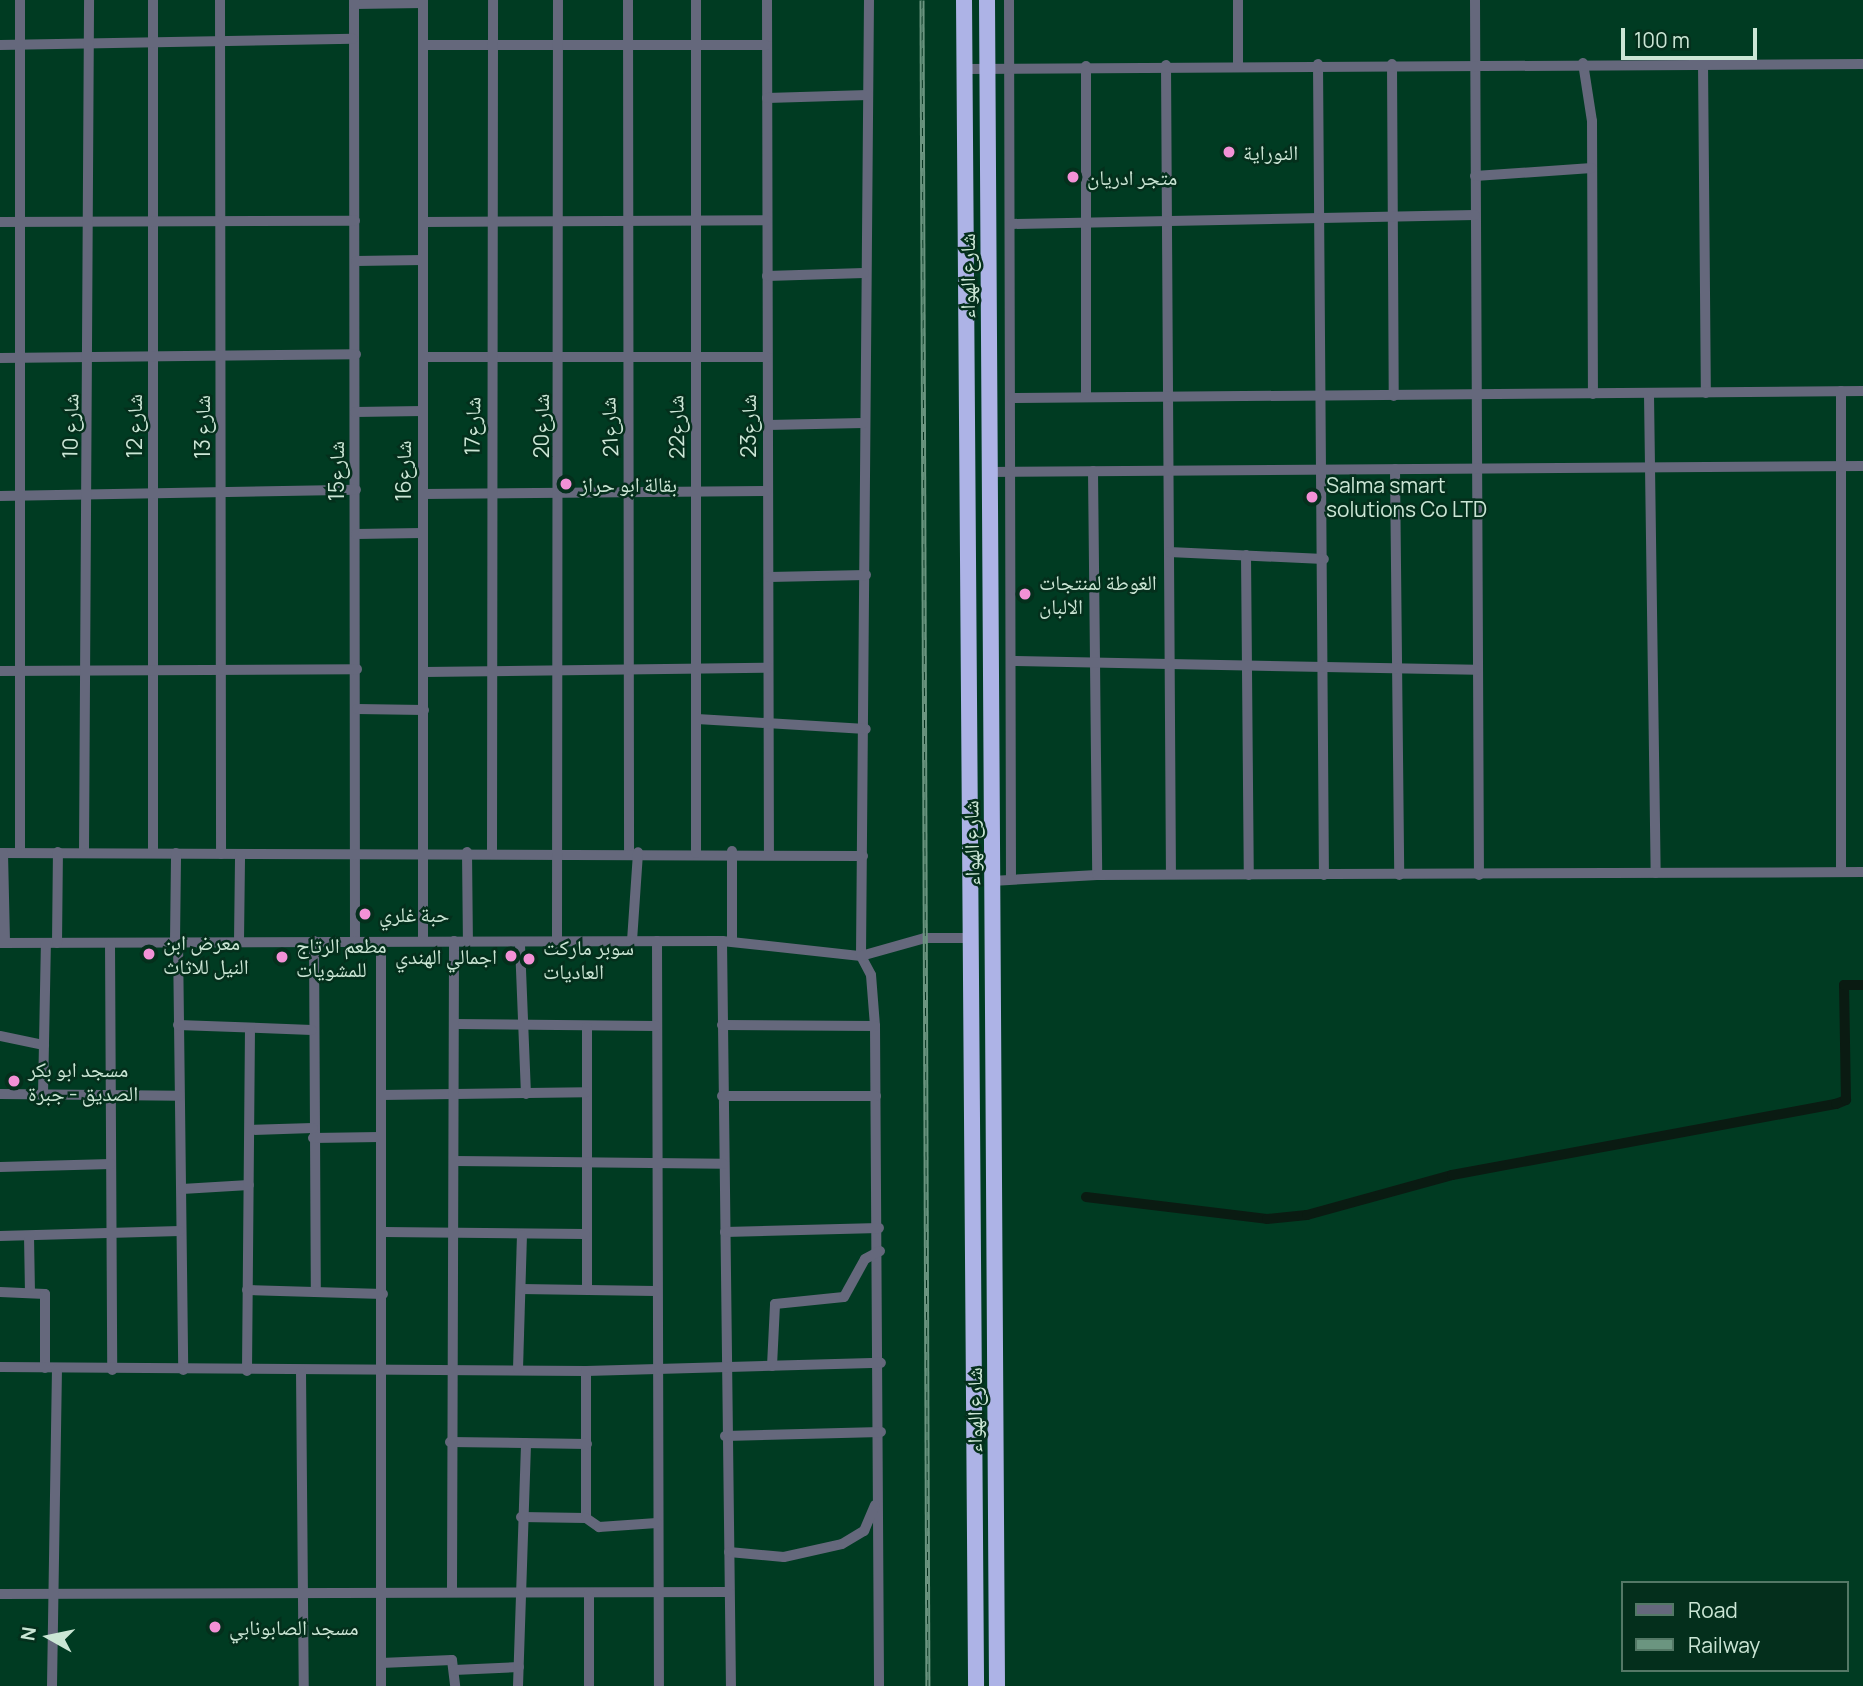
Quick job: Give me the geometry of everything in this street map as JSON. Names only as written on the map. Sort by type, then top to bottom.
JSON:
[{"type":"highway","name":"شارع الهواء","points":[[964,0],[976,1686]]},
{"type":"highway","name":"شارع الهواء","points":[[987,0],[997,1686]]},
{"type":"street","points":[[20,0],[20,852]]},
{"type":"street","name":"شارع 10","points":[[84,852],[83,671],[90,356],[89,0]]},
{"type":"street","name":"شارع 12","points":[[153,0],[153,852]]},
{"type":"street","name":"شارع 13","points":[[220,0],[221,854]]},
{"type":"street","name":"شارع17","points":[[492,852],[493,0]]},
{"type":"street","name":"شارع20","points":[[557,944],[561,671],[558,0]]},
{"type":"street","name":"شارع21","points":[[628,0],[625,356],[631,494],[630,669],[634,852],[632,941]]},
{"type":"street","name":"شارع22","points":[[696,0],[696,853]]},
{"type":"street","name":"شارع23","points":[[767,0],[769,852]]},
{"type":"street","points":[[869,0],[863,423],[866,730],[861,956],[871,975],[875,1026],[881,1363],[879,1686]]},
{"type":"street","points":[[1009,0],[1014,661],[1011,877]]},
{"type":"street","points":[[1238,0],[1238,64]]},
{"type":"street","points":[[1475,0],[1479,875]]},
{"type":"street","points":[[354,2],[423,2]]},
{"type":"street","name":"شارع15","points":[[354,2],[357,669],[355,942]]},
{"type":"street","name":"شارع16","points":[[423,2],[423,941]]},
{"type":"street","points":[[0,45],[220,46],[353,39]]},
{"type":"street","points":[[423,45],[766,45]]},
{"type":"street","points":[[1583,63],[1591,168],[1593,394]]},
{"type":"street","points":[[1703,63],[1706,393]]},
{"type":"street","points":[[965,69],[988,65],[1010,68],[1238,64],[1863,64]]},
{"type":"street","points":[[1318,64],[1315,218],[1324,470],[1324,874]]},
{"type":"street","points":[[1392,64],[1394,396]]},
{"type":"street","points":[[1166,65],[1171,874]]},
{"type":"street","points":[[1086,66],[1086,396]]},
{"type":"street","points":[[767,98],[868,96]]},
{"type":"street","points":[[1475,176],[1591,168]]},
{"type":"street","points":[[1011,224],[1475,215]]},
{"type":"street","points":[[423,222],[767,220]]},
{"type":"street","points":[[0,222],[355,221]]},
{"type":"street","points":[[356,261],[423,260]]},
{"type":"street","points":[[767,276],[864,273]]},
{"type":"street","points":[[0,358],[356,354]]},
{"type":"street","points":[[423,357],[767,357]]},
{"type":"street","points":[[1841,391],[1841,872]]},
{"type":"street","points":[[1012,398],[1649,395],[1863,391]]},
{"type":"street","points":[[1649,395],[1656,873]]},
{"type":"street","points":[[355,412],[423,411]]},
{"type":"street","points":[[768,425],[863,423]]},
{"type":"street","points":[[988,472],[1863,466]]},
{"type":"street","points":[[1395,469],[1399,874]]},
{"type":"street","points":[[1093,471],[1098,663],[1097,875]]},
{"type":"street","points":[[0,496],[356,490]]},
{"type":"street","points":[[423,494],[767,491]]},
{"type":"street","points":[[356,534],[422,533]]},
{"type":"street","points":[[1170,552],[1324,559]]},
{"type":"street","points":[[1247,555],[1249,875]]},
{"type":"street","points":[[769,577],[866,575]]},
{"type":"street","points":[[1014,661],[1476,670]]},
{"type":"street","points":[[424,672],[768,668]]},
{"type":"street","points":[[0,671],[357,669]]},
{"type":"street","points":[[357,709],[424,709]]},
{"type":"street","points":[[697,719],[769,719],[866,730]]},
{"type":"street","points":[[863,856],[732,851],[1,853],[2,943],[468,941],[520,945],[727,941],[861,956],[925,938],[970,938]]},
{"type":"street","points":[[731,1686],[724,1368],[722,1025],[732,851]]},
{"type":"street","points":[[43,1096],[44,1045],[58,852]]},
{"type":"street","points":[[467,852],[468,941]]},
{"type":"street","points":[[176,853],[183,1370]]},
{"type":"street","points":[[239,941],[240,854]]},
{"type":"street","points":[[992,881],[1011,877],[1171,874],[1863,872]]},
{"type":"street","points":[[314,941],[312,1030],[316,1290]]},
{"type":"street","points":[[452,1591],[450,1442],[454,1370],[454,941]]},
{"type":"street","points":[[657,941],[655,1291],[659,1686]]},
{"type":"street","points":[[381,942],[380,1137],[384,1232],[381,1686]]},
{"type":"street","points":[[110,943],[108,1096],[112,1370]]},
{"type":"street","points":[[520,945],[526,1094]]},
{"type":"street","points":[[454,1024],[522,1028],[656,1026]]},
{"type":"street","points":[[178,1025],[312,1030]]},
{"type":"street","points":[[722,1025],[875,1026]]},
{"type":"street","points":[[587,1027],[587,1289]]},
{"type":"street","points":[[247,1371],[250,1028]]},
{"type":"street","points":[[0,1036],[44,1045]]},
{"type":"street","points":[[381,1095],[586,1092]]},
{"type":"street","points":[[0,1094],[179,1096]]},
{"type":"street","points":[[722,1096],[876,1096]]},
{"type":"street","points":[[250,1130],[380,1137]]},
{"type":"street","points":[[454,1161],[723,1164]]},
{"type":"street","points":[[0,1167],[111,1164]]},
{"type":"street","points":[[182,1189],[249,1185]]},
{"type":"street","points":[[725,1232],[879,1228]]},
{"type":"street","points":[[0,1236],[180,1231]]},
{"type":"street","points":[[384,1232],[585,1234]]},
{"type":"street","points":[[518,1369],[522,1235]]},
{"type":"street","points":[[29,1236],[30,1291]]},
{"type":"street","points":[[772,1366],[775,1304],[844,1297],[865,1259],[880,1251]]},
{"type":"street","points":[[521,1289],[655,1291]]},
{"type":"street","points":[[247,1290],[383,1294]]},
{"type":"street","points":[[0,1292],[30,1291],[45,1294],[45,1368]]},
{"type":"street","points":[[0,1367],[247,1371],[586,1371],[881,1363]]},
{"type":"street","points":[[52,1686],[58,1594],[57,1368]]},
{"type":"street","points":[[301,1371],[304,1686]]},
{"type":"street","points":[[586,1371],[586,1518]]},
{"type":"street","points":[[725,1436],[881,1432]]},
{"type":"street","points":[[450,1442],[587,1444]]},
{"type":"street","points":[[518,1686],[526,1443]]},
{"type":"street","points":[[729,1552],[785,1557],[842,1544],[864,1531],[879,1494]]},
{"type":"street","points":[[522,1517],[586,1518],[600,1527],[657,1523]]},
{"type":"street","points":[[0,1594],[452,1591],[657,1596],[729,1592]]},
{"type":"street","points":[[589,1593],[589,1686]]},
{"type":"street","points":[[381,1662],[448,1659],[454,1670],[455,1686]]},
{"type":"street","points":[[454,1670],[519,1667]]},
{"type":"waterway","points":[[1086,1197],[1267,1219],[1307,1215],[1452,1175],[1836,1104],[1846,1100],[1844,985],[1863,985]]},
{"type":"railway","points":[[922,0],[928,1686]]},
{"type":"place","name":"النوراية","points":[[1229,152]]},
{"type":"place","name":"متجر ادريان","points":[[1073,177]]},
{"type":"place","name":"بقالة ابو حراز","points":[[566,484]]},
{"type":"place","name":"Salma smart solutions Co LTD","points":[[1312,497]]},
{"type":"place","name":"الغوطة لمنتجات الالبان","points":[[1025,594]]},
{"type":"place","name":"حبة غلري","points":[[365,914]]},
{"type":"place","name":"معرض ابن النيل للاثاث","points":[[149,954]]},
{"type":"place","name":"اجمالي الهندي","points":[[511,956]]},
{"type":"place","name":"مطعم الرتاج للمشويات","points":[[282,957]]},
{"type":"place","name":"سوبر ماركت العاديات","points":[[529,959]]},
{"type":"place","name":"مسجد ابو بكر الصديق - جبرة","points":[[14,1081]]},
{"type":"place","name":"مسجد الصابونابي","points":[[215,1627]]}]
